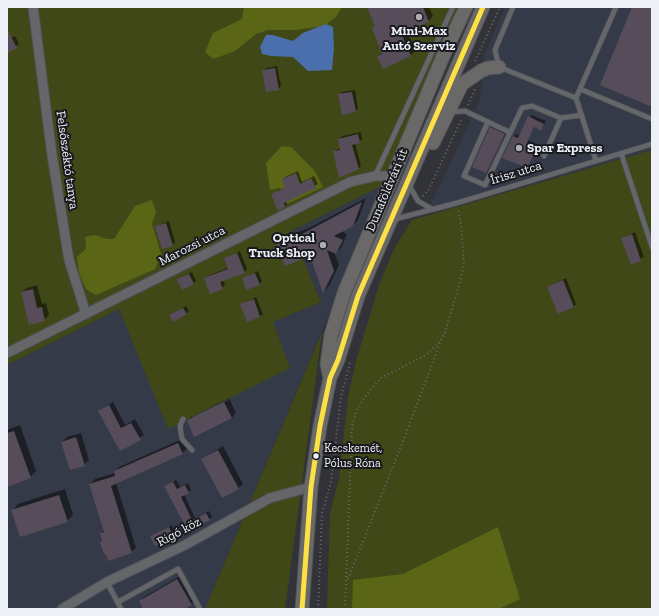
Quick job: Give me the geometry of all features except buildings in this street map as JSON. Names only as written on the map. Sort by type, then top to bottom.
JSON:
[{"type":"main road","name":"Dunaföldvári út","points":[[330,378],[327,364],[331,335],[355,266],[466,7]]},
{"type":"main road","name":"Dunaföldvári út","points":[[302,609],[311,487],[319,433],[330,378],[338,360],[358,296],[483,7]]},
{"type":"main road","points":[[409,177],[427,155],[462,84],[481,71],[488,68],[499,67]]},
{"type":"main road","points":[[393,176],[401,171],[417,143],[426,137]]},
{"type":"street","name":"Felsőszéktó tanya","points":[[33,7],[52,155],[69,260],[86,314]]},
{"type":"street","name":"Marozsi utca","points":[[7,353],[350,182],[375,176],[393,176]]},
{"type":"street","name":"Rigó köz","points":[[62,609],[107,582],[185,545],[270,498],[311,487]]},
{"type":"lane","points":[[375,176],[453,7]]},
{"type":"lane","points":[[513,7],[495,50],[499,67],[576,98]]},
{"type":"lane","points":[[596,161],[576,98],[616,7]]},
{"type":"lane","points":[[580,89],[646,118],[652,119]]},
{"type":"lane","points":[[488,122],[464,176],[485,185],[518,112],[527,106],[532,106],[561,118],[582,115]]},
{"type":"lane","points":[[448,112],[465,111],[509,132]]},
{"type":"lane","points":[[544,156],[561,118]]},
{"type":"lane","name":"Írisz utca","points":[[391,219],[457,203],[652,144]]},
{"type":"lane","points":[[621,153],[652,247]]},
{"type":"lane","points":[[409,177],[418,201],[432,209]]},
{"type":"lane","points":[[183,419],[180,426],[182,439],[192,450]]},
{"type":"lane","points":[[118,602],[178,569],[200,609]]},
{"type":"lane","points":[[107,582],[122,609]]},
{"type":"path","points":[[347,582],[445,332],[460,282],[464,264],[462,224],[457,203]]},
{"type":"path","points":[[345,609],[352,426],[356,412],[364,398],[380,378],[426,354],[440,342]]},
{"type":"path","points":[[318,609],[322,513],[331,482],[341,397],[351,358]]},
{"type":"shaded area","points":[[505,7],[652,7],[652,150],[425,215],[480,99],[484,76],[481,63]]},
{"type":"shaded area","points":[[383,185],[205,609],[7,609],[7,365],[119,309],[168,428],[273,322],[321,302],[291,231]]},
{"type":"green space","points":[[7,7],[460,7],[383,185],[291,231],[321,302],[273,322],[290,368],[168,429],[119,309],[7,365]]},
{"type":"green space","points":[[244,7],[342,7],[336,17],[324,26],[295,30],[268,30],[256,34],[235,51],[213,59],[205,52],[213,33],[242,19]]},
{"type":"green space","points":[[282,146],[291,147],[315,171],[323,187],[287,204],[280,188],[270,190],[266,163]]},
{"type":"green space","points":[[652,150],[652,609],[327,609],[330,513],[339,479],[348,397],[356,361],[379,285],[394,249],[412,220]]},
{"type":"green space","points":[[152,200],[156,212],[152,224],[161,254],[155,269],[96,295],[86,289],[79,273],[77,257],[86,249],[85,237],[95,235],[107,239],[114,239],[135,206]]},
{"type":"green space","points":[[322,332],[285,609],[205,609]]},
{"type":"green space","points":[[498,527],[520,599],[499,609],[352,609],[353,580],[403,574]]},
{"type":"water","points":[[326,24],[333,27],[334,48],[332,70],[308,71],[293,57],[262,54],[260,47],[266,35],[273,35],[293,41],[303,33]]},
{"type":"transit line","points":[[302,609],[311,487],[320,426],[330,378],[338,360],[358,296],[483,7]]},
{"type":"place","name":"Mini-Max Autó Szerviz","points":[[419,17]]},
{"type":"place","name":"Spar Express","points":[[519,148]]},
{"type":"place","name":"Optical Truck Shop","points":[[323,245]]},
{"type":"place","name":"Kecskemét, Pólus Róna","points":[[316,456]]}]
